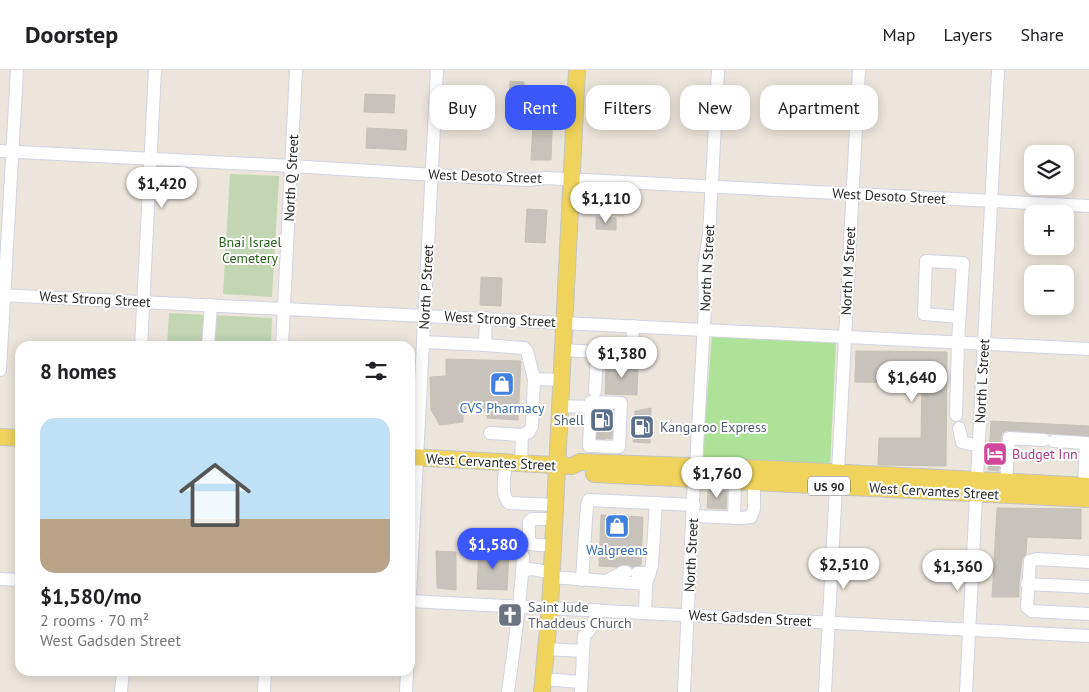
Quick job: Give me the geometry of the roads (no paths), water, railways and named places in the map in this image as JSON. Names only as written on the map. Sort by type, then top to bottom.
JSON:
[{"type":"main road","points":[[543,686],[550,608],[548,574],[553,546],[554,512],[564,466],[560,406],[578,70]]},
{"type":"main road","points":[[0,437],[15,438]]},
{"type":"main road","name":"West Cervantes Street","points":[[415,457],[564,466],[580,462],[695,472],[1087,490]]},
{"type":"main road","name":"West Cervantes Street","points":[[564,466],[579,473],[695,472],[735,481],[754,482],[837,479]]},
{"type":"main road","name":"West Cervantes Street","points":[[977,486],[1006,482],[1087,490]]},
{"type":"street","points":[[0,370],[6,151],[17,70]]},
{"type":"street","points":[[141,341],[155,70]]},
{"type":"street","name":"North Q Street","points":[[282,341],[296,70]]},
{"type":"street","name":"North P Street","points":[[415,434],[423,342],[437,70]]},
{"type":"street","name":"North N Street","points":[[695,472],[704,329],[704,267],[709,235],[718,70]]},
{"type":"street","name":"North M Street","points":[[825,692],[859,70]]},
{"type":"street","name":"North L Street","points":[[966,692],[998,70]]},
{"type":"street","name":"West Desoto Street","points":[[6,151],[529,180],[545,178],[1089,206]]},
{"type":"street","points":[[956,414],[963,263],[926,261],[924,314],[959,317]]},
{"type":"street","name":"West Strong Street","points":[[2,295],[1089,349]]},
{"type":"street","points":[[208,341],[211,305]]},
{"type":"street","points":[[485,345],[486,318]]},
{"type":"street","points":[[563,350],[630,354],[632,352],[633,326]]},
{"type":"street","points":[[423,342],[526,349],[534,379],[532,426],[529,432],[522,435],[490,433]]},
{"type":"street","points":[[595,391],[597,352]]},
{"type":"street","points":[[534,379],[562,380]]},
{"type":"street","points":[[618,428],[589,446],[592,422],[591,402],[621,403],[618,428],[618,464]]},
{"type":"street","points":[[560,406],[592,422]]},
{"type":"street","points":[[959,428],[962,442],[979,446]]},
{"type":"street","points":[[522,435],[504,492],[506,500],[509,503],[554,512]]},
{"type":"street","points":[[1006,482],[1010,438],[1086,442],[1087,490]]},
{"type":"street","name":"North Street","points":[[684,692],[695,472]]},
{"type":"street","points":[[734,518],[735,481]]},
{"type":"street","points":[[582,580],[587,505],[590,500],[656,503],[734,518],[751,517],[754,509],[754,482]]},
{"type":"street","points":[[524,571],[536,569],[548,574],[607,582],[640,575],[652,565],[656,503]]},
{"type":"street","points":[[553,546],[529,544],[529,522],[532,519],[554,512]]},
{"type":"street","points":[[508,692],[524,571],[523,556]]},
{"type":"street","points":[[1089,562],[1033,559],[1028,566],[1026,607],[1032,611],[1089,614]]},
{"type":"street","points":[[607,582],[622,572],[640,575]]},
{"type":"street","points":[[640,575],[645,613]]},
{"type":"street","points":[[0,579],[15,580]]},
{"type":"street","points":[[1027,584],[1089,587]]},
{"type":"street","name":"West Gadsden Street","points":[[415,601],[1089,636]]},
{"type":"street","points":[[543,686],[581,687],[584,636],[596,620],[597,610]]},
{"type":"street","points":[[546,649],[583,651]]},
{"type":"street","points":[[121,692],[123,676]]},
{"type":"street","points":[[264,692],[265,676]]},
{"type":"street","points":[[406,692],[407,676]]},
{"type":"tunnel","points":[[595,414],[615,414]]},
{"type":"tunnel","points":[[595,424],[615,425]]},
{"type":"tunnel","points":[[594,434],[614,435]]},
{"type":"place","name":"CVS Pharmacy","points":[[502,384]]},
{"type":"place","name":"Shell","points":[[602,420]]},
{"type":"place","name":"Kangaroo Express","points":[[642,427]]},
{"type":"place","name":"Budget Inn","points":[[995,454]]},
{"type":"place","name":"Walgreens","points":[[617,526]]},
{"type":"place","name":"Saint Jude Thaddeus Church","points":[[510,615]]},
{"type":"park label","name":"Bnai Israel Cemetery","points":[[250,250]]}]
